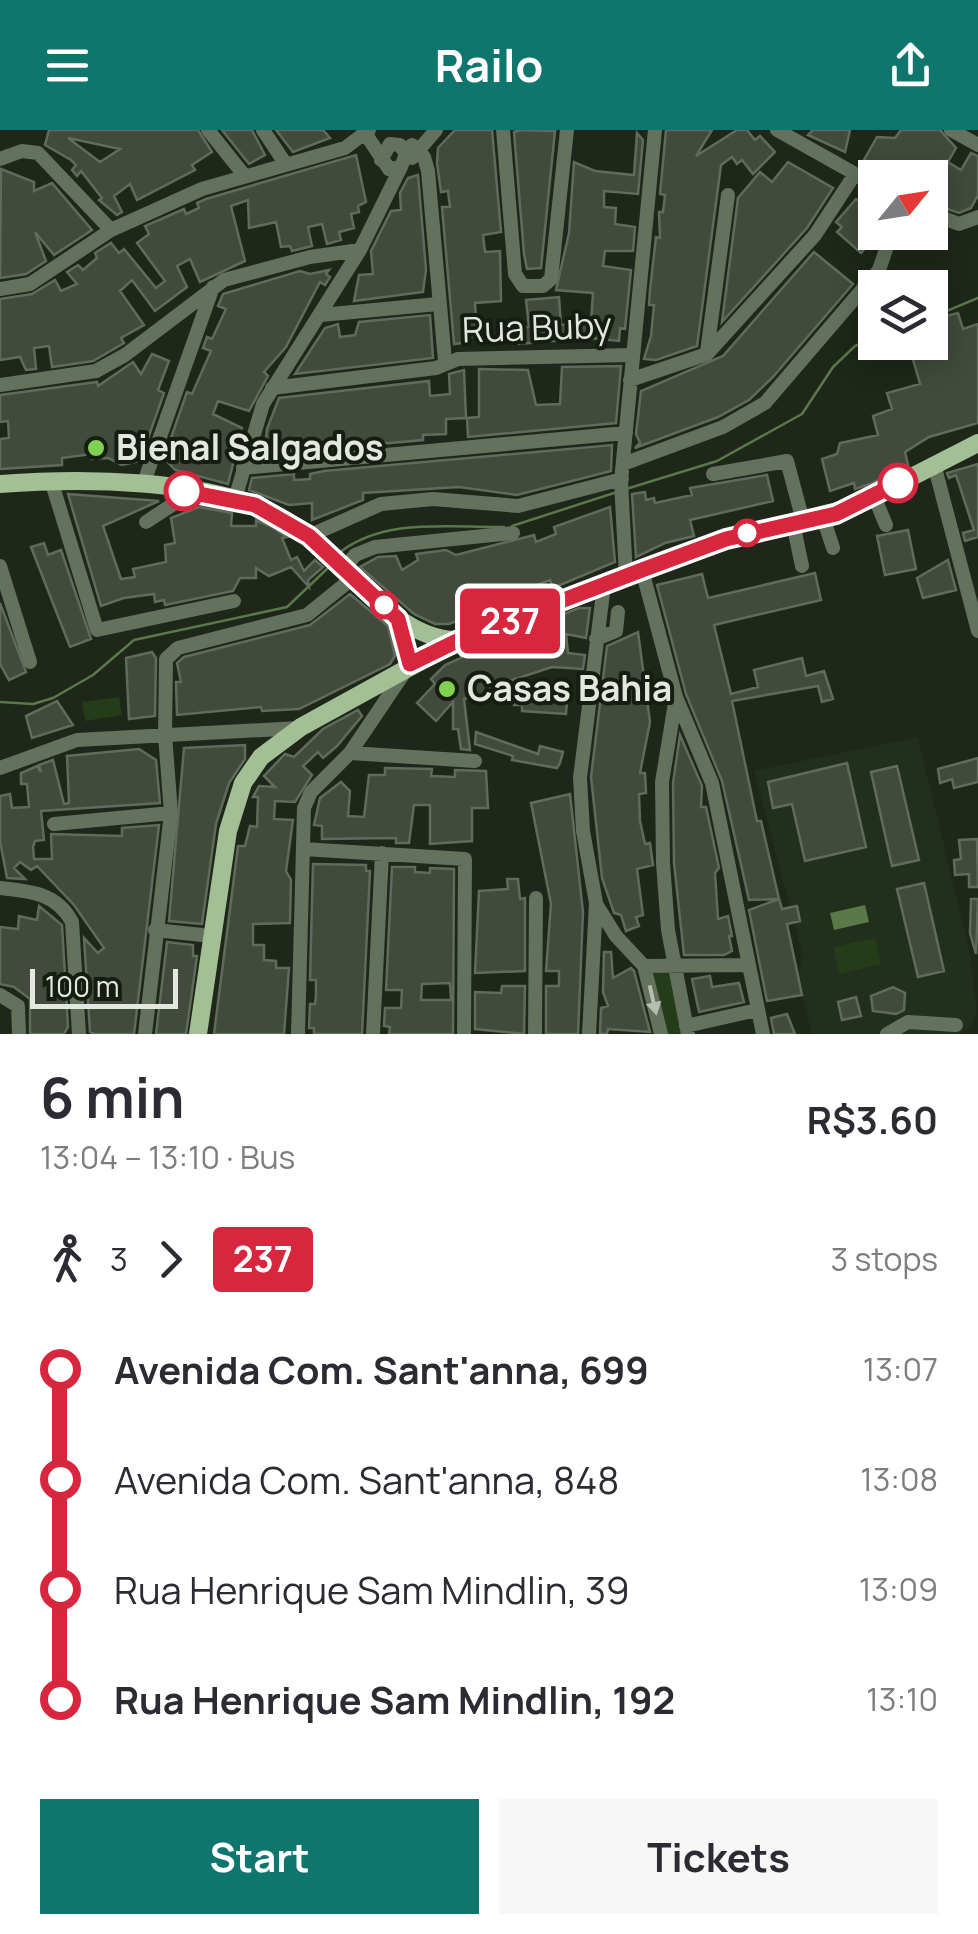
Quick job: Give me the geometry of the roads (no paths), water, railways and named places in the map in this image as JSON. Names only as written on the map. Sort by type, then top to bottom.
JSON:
[{"type":"main road","points":[[198,1034],[207,935],[232,814],[243,784],[261,757],[300,728],[459,640],[726,539],[823,517],[874,496],[978,442]]},
{"type":"main road","points":[[0,484],[51,480],[143,485],[236,499],[275,514],[310,537],[398,619],[425,634],[459,640]]},
{"type":"main road","points":[[398,619],[410,664]]},
{"type":"main road","points":[[207,935],[208,1034]]},
{"type":"street","points":[[208,130],[244,176]]},
{"type":"street","points":[[262,130],[284,163]]},
{"type":"street","points":[[366,133],[390,169],[434,130]]},
{"type":"street","points":[[503,130],[515,274],[523,286],[542,286],[551,279],[567,130]]},
{"type":"street","points":[[655,130],[620,499],[634,573],[676,697],[712,782],[763,1034]]},
{"type":"street","points":[[776,130],[858,176]]},
{"type":"street","points":[[951,130],[978,145]]},
{"type":"street","points":[[0,289],[30,284],[112,230],[244,176],[345,148],[366,133]]},
{"type":"street","points":[[366,133],[406,154],[428,172],[444,361]]},
{"type":"street","points":[[382,202],[384,149],[406,154]]},
{"type":"street","points":[[0,159],[22,151],[38,154],[112,230]]},
{"type":"street","points":[[236,499],[272,388],[360,250],[406,154]]},
{"type":"street","points":[[630,380],[707,354],[815,234],[855,174]]},
{"type":"street","points":[[707,354],[728,194]]},
{"type":"street","points":[[0,384],[96,371],[126,355],[214,286],[310,257],[360,250]]},
{"type":"street","points":[[143,485],[214,286]]},
{"type":"street","points":[[321,315],[438,304]]},
{"type":"street","points":[[310,537],[381,504],[433,498],[530,504],[622,475],[765,404],[858,305]]},
{"type":"street","name":"Rua Buby","points":[[272,388],[419,370],[444,361],[632,355]]},
{"type":"street","points":[[243,468],[626,433]]},
{"type":"street","points":[[713,474],[786,461],[802,566]]},
{"type":"street","points":[[934,464],[978,632]]},
{"type":"street","points":[[51,480],[97,630],[234,601]]},
{"type":"street","points":[[146,522],[192,492]]},
{"type":"street","points":[[874,496],[886,525]]},
{"type":"street","points":[[823,517],[833,548]]},
{"type":"street","points":[[145,1034],[171,813],[165,735],[166,659],[183,646],[307,615],[347,570],[355,555],[375,547],[514,533]]},
{"type":"street","points":[[0,566],[30,662]]},
{"type":"street","points":[[604,586],[580,778],[591,883],[596,903],[616,936],[644,966],[662,1034]]},
{"type":"street","points":[[596,639],[616,631],[618,612]]},
{"type":"street","points":[[298,1034],[304,808],[311,792],[350,753],[410,664]]},
{"type":"street","points":[[676,697],[665,745],[662,810],[666,916],[687,1030],[757,1010]]},
{"type":"street","points":[[0,768],[78,740],[300,728]]},
{"type":"street","points":[[232,733],[246,740],[261,757]]},
{"type":"street","points":[[350,753],[475,761]]},
{"type":"street","points":[[54,824],[171,813]]},
{"type":"street","points":[[303,849],[458,856],[468,864],[464,1034]]},
{"type":"street","points":[[374,1034],[382,853]]},
{"type":"street","points":[[0,888],[50,898],[64,908],[72,922],[79,1034]]},
{"type":"street","points":[[535,1034],[536,898]]},
{"type":"street","points":[[589,1034],[596,903]]},
{"type":"street","points":[[155,930],[207,935]]},
{"type":"street","points":[[592,942],[616,936]]},
{"type":"street","points":[[644,966],[748,965]]},
{"type":"street","points":[[0,995],[18,1006],[19,1034]]},
{"type":"street","points":[[886,1034],[908,1022],[956,1025]]},
{"type":"waterway","points":[[948,310],[978,298]]},
{"type":"waterway","points":[[626,489],[717,461],[802,414],[833,367],[858,345]]},
{"type":"waterway","points":[[512,526],[614,493]]},
{"type":"waterway","points":[[339,553],[376,534],[397,529],[504,527]]},
{"type":"waterway","points":[[0,702],[33,704],[53,698],[93,675],[134,640],[287,607],[328,568]]},
{"type":"place","name":"Bienal Salgados","points":[[96,448]]},
{"type":"place","name":"Casas Bahia","points":[[447,689]]}]
